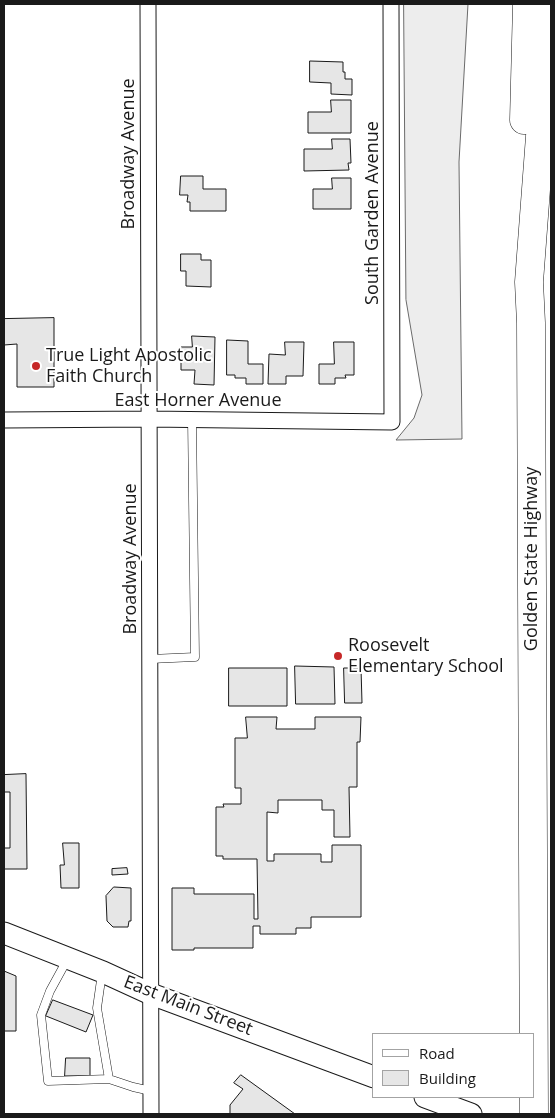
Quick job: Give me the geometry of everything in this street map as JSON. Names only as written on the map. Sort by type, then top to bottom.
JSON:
[{"type":"highway","points":[[527,4],[523,164],[529,282]]},
{"type":"highway","name":"Golden State Highway","points":[[534,1033],[531,333],[529,282],[550,4]]},
{"type":"highway","name":"Golden State Highway","points":[[534,1098],[534,1114]]},
{"type":"main road","name":"East Main Street","points":[[4,933],[103,972],[151,994],[372,1076]]},
{"type":"main road","points":[[428,1098],[468,1113]]},
{"type":"street","name":"Broadway Avenue","points":[[148,4],[151,1114]]},
{"type":"street","name":"South Garden Avenue","points":[[391,4],[392,422]]},
{"type":"street","name":"East Horner Avenue","points":[[4,420],[192,419],[392,422]]},
{"type":"lane","points":[[150,659],[195,657],[192,419]]},
{"type":"lane","points":[[68,958],[50,991],[41,1015],[48,1081],[109,1079],[133,1088],[151,1091]]},
{"type":"lane","points":[[103,972],[97,1008],[109,1079]]},
{"type":"shaded area","points":[[404,4],[468,4],[459,162],[462,439],[396,440],[414,418],[422,395],[406,300]]},
{"type":"building","points":[[310,61],[343,62],[345,79],[352,79],[352,95],[331,94],[331,83],[310,82]]},
{"type":"building","points":[[331,100],[351,100],[351,133],[308,133],[308,112],[331,112]]},
{"type":"building","points":[[332,139],[350,139],[351,163],[348,163],[349,170],[304,171],[304,149],[332,149]]},
{"type":"building","points":[[181,176],[203,176],[203,189],[226,189],[226,211],[190,211],[190,202],[187,202],[188,195],[180,195]]},
{"type":"building","points":[[332,178],[351,178],[351,209],[313,209],[313,189],[332,189]]},
{"type":"building","points":[[181,254],[201,254],[201,260],[211,260],[211,287],[186,286],[186,271],[181,271]]},
{"type":"building","name":"True Light Apostolic Faith Church","points":[[54,318],[54,387],[17,387],[17,344],[4,345],[4,319]]},
{"type":"building","points":[[192,336],[215,337],[214,385],[194,384],[195,370],[181,370],[181,347],[192,347]]},
{"type":"building","points":[[227,340],[248,341],[248,364],[263,364],[263,384],[246,384],[246,378],[235,378],[235,375],[227,375]]},
{"type":"building","points":[[285,342],[304,342],[303,376],[286,376],[286,384],[268,384],[269,354],[285,355]]},
{"type":"building","points":[[334,342],[354,342],[354,375],[345,375],[346,378],[335,378],[335,384],[319,384],[319,364],[334,364]]},
{"type":"building","points":[[295,666],[334,667],[335,704],[296,704]]},
{"type":"building","points":[[229,668],[287,668],[287,706],[229,706]]},
{"type":"building","points":[[344,668],[361,668],[362,703],[345,703]]},
{"type":"building","points":[[246,717],[277,717],[276,729],[315,729],[315,717],[361,717],[360,742],[357,742],[357,787],[349,787],[350,837],[334,837],[334,810],[322,810],[322,800],[278,800],[278,813],[267,812],[267,861],[274,861],[274,854],[321,854],[321,862],[332,862],[332,845],[361,845],[361,917],[311,917],[311,928],[296,928],[296,934],[260,934],[260,926],[253,926],[253,948],[172,950],[172,888],[194,888],[194,894],[254,894],[254,919],[258,919],[257,859],[223,859],[223,856],[216,856],[216,807],[224,807],[223,804],[241,804],[241,788],[235,788],[235,738],[247,738]]},
{"type":"building","points":[[26,774],[27,869],[4,869],[4,848],[10,848],[10,792],[4,792],[4,775]]},
{"type":"building","points":[[63,843],[79,843],[79,888],[61,888],[60,865],[64,865]]},
{"type":"building","points":[[127,868],[128,874],[112,875],[112,869]]},
{"type":"building","points":[[114,887],[131,888],[131,921],[129,921],[128,927],[113,927],[107,921],[106,896]]},
{"type":"building","points":[[4,971],[16,976],[16,1031],[4,1031]]},
{"type":"building","points":[[53,1000],[93,1015],[86,1032],[46,1016]]},
{"type":"building","points":[[66,1058],[90,1058],[90,1076],[65,1076]]},
{"type":"building","points":[[241,1075],[295,1114],[230,1114],[230,1105],[243,1089],[234,1083]]},
{"type":"place","name":"True Light Apostolic Faith Church","points":[[36,366]]},
{"type":"place","name":"Roosevelt Elementary School","points":[[338,656]]}]
